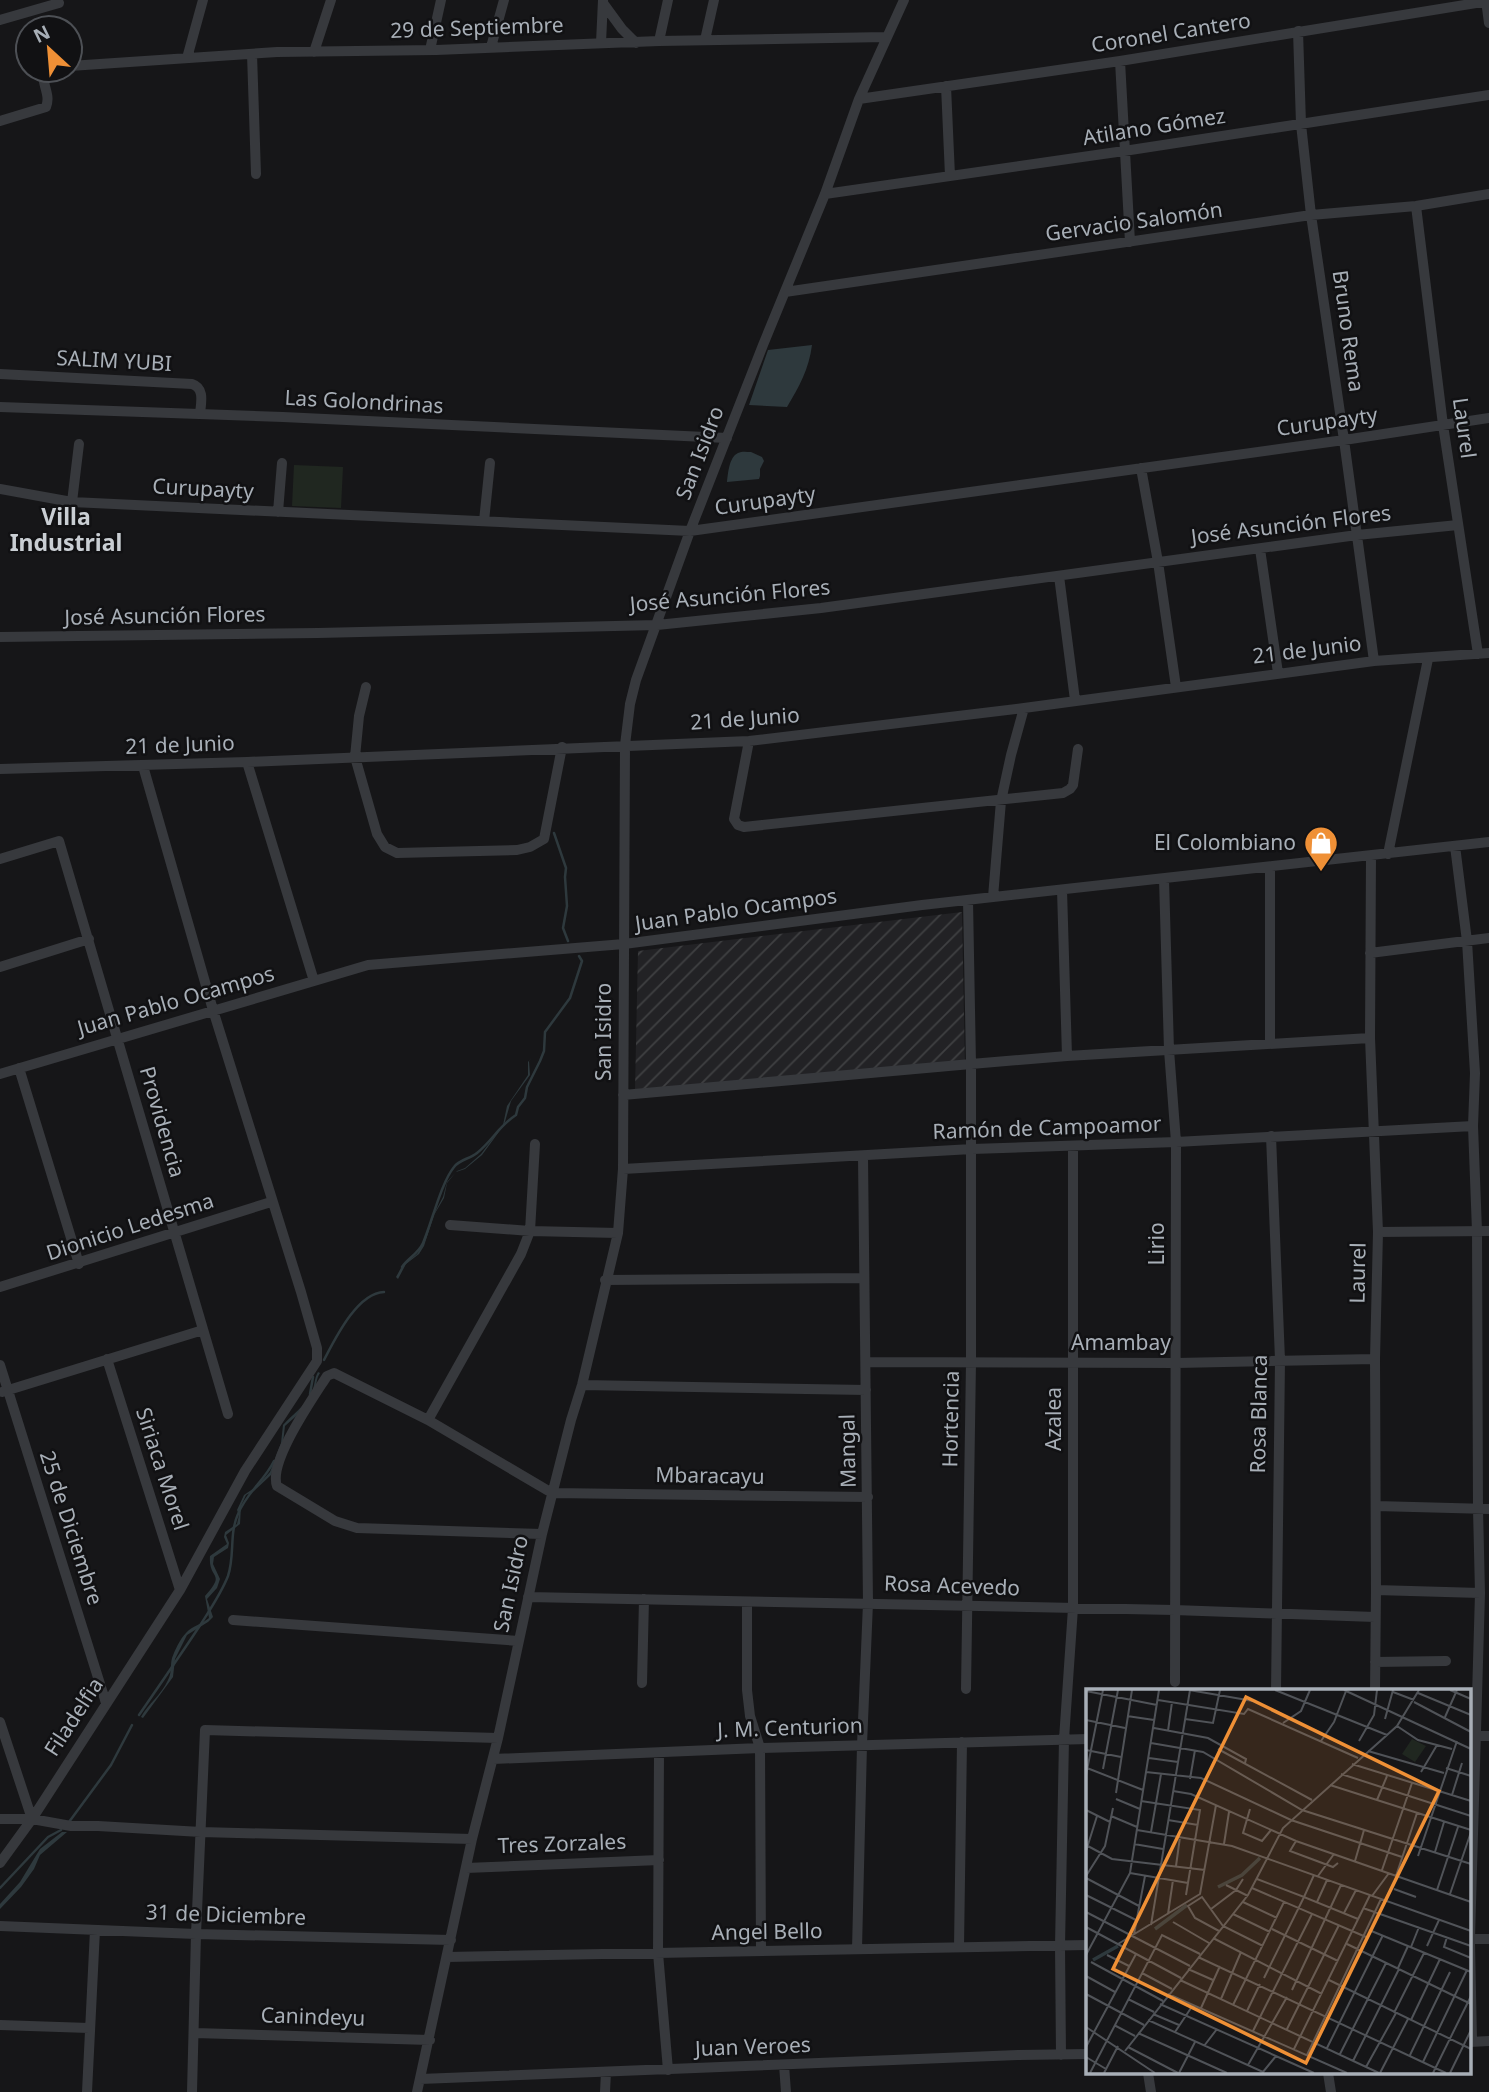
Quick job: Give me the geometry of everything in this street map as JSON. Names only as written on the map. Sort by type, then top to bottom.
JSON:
[{"type":"street","points":[[18,0],[22,13]]},
{"type":"street","points":[[187,58],[204,0]]},
{"type":"street","points":[[314,52],[331,0]]},
{"type":"street","points":[[430,50],[441,0]]},
{"type":"street","points":[[491,47],[504,0]]},
{"type":"street","points":[[659,41],[668,0]]},
{"type":"street","points":[[705,40],[715,0]]},
{"type":"street","name":"San Isidro","points":[[417,2092],[542,1534],[582,1385],[618,1233],[623,1169],[625,745],[630,704],[636,680],[690,531],[825,194],[859,99],[904,0]]},
{"type":"street","points":[[603,1],[622,29],[636,43]]},
{"type":"street","points":[[601,43],[603,1]]},
{"type":"street","points":[[1487,1],[1489,23]]},
{"type":"street","name":"Coronel Cantero","points":[[859,99],[1120,61],[1487,1]]},
{"type":"street","points":[[0,20],[59,3]]},
{"type":"street","name":"Bruno Rema","points":[[1298,32],[1301,124],[1311,215],[1374,661]]},
{"type":"street","name":"29 de Septiembre","points":[[84,65],[252,54],[886,37]]},
{"type":"street","points":[[252,54],[256,174]]},
{"type":"street","points":[[1120,61],[1130,242]]},
{"type":"street","points":[[0,121],[46,107],[48,100],[44,84]]},
{"type":"street","points":[[946,86],[950,176]]},
{"type":"street","name":"Atilano Gómez","points":[[825,194],[1489,95]]},
{"type":"street","name":"Gervacio Salomón","points":[[785,292],[1311,215],[1416,206],[1489,194]]},
{"type":"street","name":"Laurel","points":[[1416,206],[1443,425],[1458,525],[1483,654]]},
{"type":"street","name":"SALIM YUBI","points":[[0,373],[191,384],[197,386],[200,391],[200,414]]},
{"type":"street","name":"Las Golondrinas","points":[[0,407],[727,438]]},
{"type":"street","name":"Curupayty","points":[[0,489],[72,502],[690,531],[1489,418]]},
{"type":"street","points":[[72,502],[79,444]]},
{"type":"street","points":[[278,512],[282,463]]},
{"type":"street","points":[[484,521],[490,463]]},
{"type":"street","points":[[1141,468],[1176,687]]},
{"type":"street","name":"José Asunción Flores","points":[[0,637],[657,625],[821,608],[1357,535],[1458,525]]},
{"type":"street","points":[[1260,549],[1278,673]]},
{"type":"street","points":[[1059,576],[1074,700]]},
{"type":"street","name":"21 de Junio","points":[[0,769],[143,766],[749,741],[1024,708],[1374,661],[1483,654]]},
{"type":"street","points":[[1388,854],[1428,659]]},
{"type":"street","points":[[366,687],[359,716],[355,757],[377,834],[385,847],[397,853],[517,850],[530,847],[544,839],[562,747]]},
{"type":"street","points":[[993,897],[1001,801],[1024,708]]},
{"type":"street","points":[[749,741],[734,819],[738,825],[744,827],[1063,793],[1073,785],[1078,749]]},
{"type":"street","points":[[247,762],[314,981]]},
{"type":"street","name":"Filadelfia","points":[[0,1863],[32,1819],[180,1590],[245,1471],[317,1361],[317,1348],[301,1292],[213,1010],[143,766]]},
{"type":"street","name":"Providencia","points":[[0,859],[59,841],[228,1414]]},
{"type":"street","name":"Juan Pablo Ocampos","points":[[0,1074],[368,965],[624,944],[993,897],[1489,842]]},
{"type":"street","points":[[1454,846],[1467,941],[1475,1073],[1473,1126],[1483,1509],[1479,1736],[1472,1894]]},
{"type":"street","name":"Laurel","points":[[1371,856],[1370,1038],[1378,1232],[1375,1359],[1375,1689]]},
{"type":"street","points":[[1270,867],[1270,1044]]},
{"type":"street","name":"Lirio","points":[[1164,879],[1169,1050],[1175,1142],[1175,1682]]},
{"type":"street","points":[[1062,890],[1067,1056]]},
{"type":"street","name":"Hortencia","points":[[966,1689],[972,1149],[968,900]]},
{"type":"street","points":[[1370,953],[1489,938]]},
{"type":"street","points":[[0,967],[89,939]]},
{"type":"street","points":[[623,1095],[971,1063],[1370,1038]]},
{"type":"street","points":[[19,1068],[79,1264]]},
{"type":"street","points":[[1475,1073],[1489,1072]]},
{"type":"street","name":"Ramón de Campoamor","points":[[623,1169],[972,1149],[1175,1142],[1473,1126]]},
{"type":"street","name":"Rosa Blanca","points":[[1271,1136],[1280,1360],[1276,1689]]},
{"type":"street","points":[[428,1420],[521,1255],[530,1231],[535,1144]]},
{"type":"street","name":"Azalea","points":[[1062,2055],[1060,1945],[1064,1739],[1073,1608],[1073,1146]]},
{"type":"street","name":"Mangal","points":[[857,1949],[868,1603],[863,1157]]},
{"type":"street","name":"Dionicio Ledesma","points":[[0,1287],[271,1202]]},
{"type":"street","points":[[450,1225],[530,1231],[618,1233]]},
{"type":"street","points":[[1378,1232],[1489,1231]]},
{"type":"street","points":[[605,1280],[863,1278]]},
{"type":"street","points":[[4,1391],[203,1330]]},
{"type":"street","name":"Siriaca Morel","points":[[107,1359],[180,1590]]},
{"type":"street","name":"Amambay","points":[[866,1362],[1177,1363],[1375,1359]]},
{"type":"street","name":"25 de Diciembre","points":[[0,1365],[4,1391],[106,1703]]},
{"type":"street","points":[[542,1534],[357,1528],[335,1521],[277,1486],[276,1474],[288,1437],[327,1376],[334,1373],[428,1420],[552,1493]]},
{"type":"street","points":[[582,1385],[866,1390]]},
{"type":"street","name":"Mbaracayu","points":[[552,1493],[868,1497]]},
{"type":"street","points":[[1376,1506],[1483,1509]]},
{"type":"street","points":[[1376,1590],[1480,1593]]},
{"type":"street","name":"Rosa Acevedo","points":[[528,1597],[1174,1610],[1375,1617]]},
{"type":"street","points":[[642,1683],[644,1600]]},
{"type":"street","points":[[747,1602],[747,1690],[750,1716],[760,1748],[761,1951]]},
{"type":"street","points":[[233,1620],[519,1641]]},
{"type":"street","points":[[1376,1662],[1446,1661]]},
{"type":"street","points":[[0,1722],[32,1819]]},
{"type":"street","points":[[192,2092],[205,1730],[498,1738]]},
{"type":"street","name":"J. M. Centurion","points":[[493,1759],[1086,1739]]},
{"type":"street","points":[[959,1947],[961,1742]]},
{"type":"street","points":[[659,1753],[658,1953],[668,2070]]},
{"type":"street","points":[[0,1819],[32,1819],[71,1826],[201,1832],[472,1839]]},
{"type":"street","name":"Tres Zorzales","points":[[466,1868],[659,1860]]},
{"type":"street","name":"31 de Diciembre","points":[[0,1926],[451,1940]]},
{"type":"street","points":[[87,2092],[95,1930]]},
{"type":"street","name":"Angel Bello","points":[[447,1957],[1086,1945]]},
{"type":"street","points":[[0,2025],[89,2028]]},
{"type":"street","name":"Canindeyu","points":[[194,2033],[430,2040]]},
{"type":"street","name":"Juan Veroes","points":[[420,2079],[1086,2054]]},
{"type":"street","points":[[784,2065],[786,2092]]},
{"type":"street","points":[[605,2092],[606,2072]]},
{"type":"street","points":[[1148,2074],[1151,2092]]},
{"type":"street","points":[[1328,2074],[1331,2092]]},
{"type":"shaded area","points":[[812,345],[803,378],[787,407],[749,405],[768,350]]},
{"type":"shaded area","points":[[751,452],[762,457],[764,461],[759,479],[727,482],[735,455]]},
{"type":"shaded area","points":[[294,465],[343,467],[341,508],[292,506]]},
{"type":"shaded area","points":[[962,912],[965,1068],[635,1090],[638,951]]},
{"type":"shaded area","points":[[532,1057],[529,1061],[530,1075],[511,1101],[504,1125],[482,1155],[465,1169],[456,1172],[481,1154],[503,1125],[507,1106],[528,1075],[528,1062]]},
{"type":"shaded area","points":[[455,1173],[447,1183],[444,1198],[434,1215],[424,1246],[419,1254],[406,1264],[398,1279],[396,1277],[402,1266],[417,1254],[423,1244],[434,1214],[443,1197],[447,1182]]},
{"type":"shaded area","points":[[318,1372],[320,1373],[310,1401],[285,1426],[283,1443],[271,1475],[246,1495],[241,1506],[240,1524],[226,1535],[228,1548],[214,1557],[213,1564],[220,1579],[217,1588],[207,1599],[213,1617],[187,1635],[175,1659],[173,1677],[143,1718],[141,1717],[165,1685],[170,1675],[172,1658],[182,1638],[209,1618],[205,1596],[216,1579],[211,1569],[210,1556],[227,1544],[225,1532],[237,1524],[237,1510],[244,1495],[270,1472],[281,1443],[283,1425],[308,1399]]},
{"type":"shaded area","points":[[62,1832],[67,1832],[40,1855],[21,1887],[0,1909],[0,1904],[20,1882],[40,1849]]},
{"type":"waterway","points":[[554,833],[566,868],[567,906],[563,928],[568,941]]},
{"type":"waterway","points":[[402,1267],[423,1243],[441,1193],[454,1167],[477,1153],[516,1115],[544,1051],[545,1032],[570,998],[582,961],[579,956]]},
{"type":"waterway","points":[[324,1360],[356,1308],[374,1294],[384,1292]]},
{"type":"waterway","points":[[310,1394],[313,1377]]},
{"type":"waterway","points":[[139,1715],[222,1589],[230,1568],[238,1514],[274,1461]]},
{"type":"waterway","points":[[69,1822],[111,1765],[132,1725]]},
{"type":"waterway","points":[[0,1888],[48,1837],[61,1830]]},
{"type":"place","name":"El Colombiano","points":[[1321,873]]},
{"type":"district","name":"Villa Industrial","points":[[66,530]]}]
